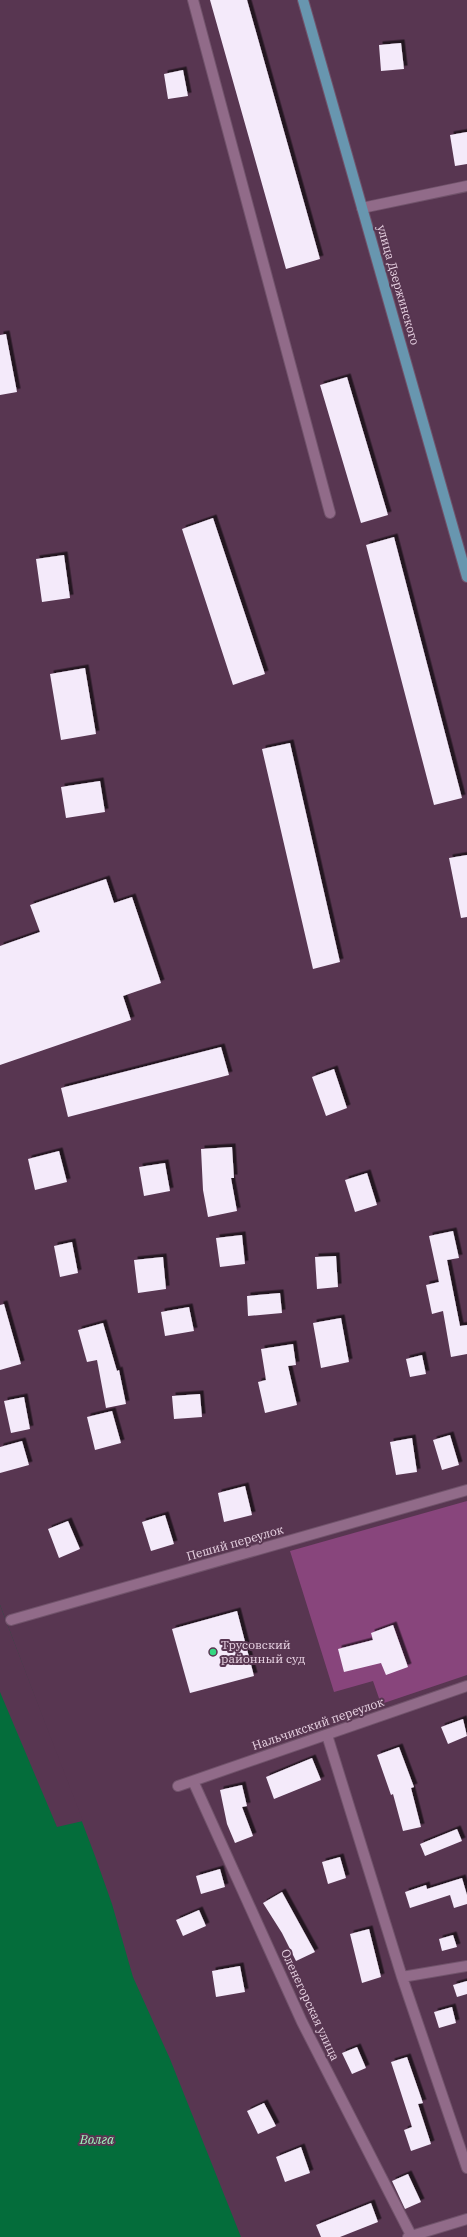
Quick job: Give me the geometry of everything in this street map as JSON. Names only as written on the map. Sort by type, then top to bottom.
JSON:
[{"type":"main road","name":"улица Дзержинского","points":[[303,0],[467,575]]},
{"type":"street","points":[[193,0],[330,512]]},
{"type":"street","points":[[362,208],[467,186]]},
{"type":"street","name":"Пеший переулок","points":[[11,1620],[467,1490]]},
{"type":"street","name":"Нальчикский переулок","points":[[178,1786],[467,1686]]},
{"type":"street","points":[[327,1735],[402,1977],[467,2168]]},
{"type":"street","name":"Оленегорская улица","points":[[193,1781],[302,2022],[410,2237]]},
{"type":"street","points":[[402,1977],[467,1966]]},
{"type":"street","points":[[410,2237],[467,2219]]},
{"type":"shaded area","points":[[467,1501],[467,1675],[381,1704],[373,1681],[334,1692],[290,1551]]},
{"type":"water","name":"Волга","points":[[0,1605],[95,1856],[112,1904],[133,1977],[170,2059],[241,2237],[0,2237]]},
{"type":"pier","points":[[0,1605],[83,1821],[57,1827],[0,1692]]},
{"type":"building","points":[[210,0],[247,0],[320,259],[286,269]]},
{"type":"building","points":[[401,43],[404,69],[381,71],[379,45]]},
{"type":"building","points":[[183,70],[188,96],[168,99],[164,74]]},
{"type":"building","points":[[467,132],[467,164],[455,166],[450,135]]},
{"type":"building","points":[[6,334],[17,392],[0,395],[0,335]]},
{"type":"building","points":[[347,377],[388,515],[361,523],[320,385]]},
{"type":"building","points":[[213,518],[265,674],[233,685],[182,529]]},
{"type":"building","points":[[394,537],[462,798],[434,805],[366,545]]},
{"type":"building","points":[[64,555],[70,598],[42,602],[36,559]]},
{"type":"building","points":[[85,668],[96,734],[61,740],[50,674]]},
{"type":"building","points":[[290,743],[340,962],[313,969],[262,749]]},
{"type":"building","points":[[100,781],[105,812],[66,818],[61,787]]},
{"type":"building","points":[[467,855],[467,917],[461,918],[449,858]]},
{"type":"building","points":[[106,879],[114,903],[132,897],[161,983],[123,996],[131,1020],[0,1065],[0,946],[40,932],[30,905]]},
{"type":"building","points":[[221,1047],[229,1075],[68,1117],[61,1088]]},
{"type":"building","points":[[334,1069],[347,1108],[326,1116],[312,1077]]},
{"type":"building","points":[[232,1147],[234,1178],[231,1178],[237,1211],[208,1217],[203,1190],[201,1149]]},
{"type":"building","points":[[59,1151],[67,1182],[35,1190],[28,1159]]},
{"type":"building","points":[[165,1163],[170,1191],[144,1196],[139,1167]]},
{"type":"building","points":[[367,1173],[377,1205],[355,1212],[345,1180]]},
{"type":"building","points":[[453,1231],[459,1258],[447,1260],[460,1326],[467,1325],[467,1354],[451,1357],[443,1311],[432,1314],[426,1285],[439,1282],[429,1236]]},
{"type":"building","points":[[242,1235],[245,1264],[220,1267],[216,1238]]},
{"type":"building","points":[[72,1242],[78,1273],[60,1277],[54,1246]]},
{"type":"building","points":[[336,1256],[338,1287],[317,1289],[315,1257]]},
{"type":"building","points":[[163,1257],[166,1289],[138,1293],[134,1260]]},
{"type":"building","points":[[280,1293],[282,1313],[248,1316],[247,1296]]},
{"type":"building","points":[[4,1304],[21,1364],[0,1370],[0,1305]]},
{"type":"building","points":[[189,1307],[194,1331],[165,1336],[161,1312]]},
{"type":"building","points":[[341,1318],[349,1362],[321,1368],[313,1323]]},
{"type":"building","points":[[103,1323],[117,1371],[119,1370],[126,1404],[106,1408],[97,1360],[87,1362],[78,1330]]},
{"type":"building","points":[[293,1344],[296,1365],[288,1366],[297,1405],[265,1413],[258,1382],[266,1380],[261,1349]]},
{"type":"building","points":[[422,1355],[426,1374],[410,1377],[406,1359]]},
{"type":"building","points":[[200,1394],[202,1417],[174,1419],[172,1396]]},
{"type":"building","points":[[24,1397],[30,1429],[11,1433],[4,1401]]},
{"type":"building","points":[[112,1411],[121,1443],[95,1450],[87,1417]]},
{"type":"building","points":[[450,1435],[459,1465],[442,1470],[433,1440]]},
{"type":"building","points":[[412,1438],[417,1472],[396,1475],[390,1442]]},
{"type":"building","points":[[22,1441],[29,1465],[0,1473],[0,1447]]},
{"type":"building","points":[[245,1486],[252,1515],[224,1522],[218,1493]]},
{"type":"building","points":[[165,1515],[174,1544],[151,1551],[142,1522]]},
{"type":"building","points":[[68,1521],[80,1549],[59,1558],[48,1529]]},
{"type":"building","name":"Трусовский районный суд","points":[[237,1611],[254,1676],[190,1693],[172,1629]]},
{"type":"building","points":[[393,1625],[408,1667],[386,1675],[381,1663],[344,1672],[338,1649],[373,1640],[371,1633]]},
{"type":"building","points":[[463,1719],[467,1736],[448,1744],[441,1727]]},
{"type":"building","points":[[399,1747],[414,1787],[411,1788],[421,1827],[403,1831],[393,1794],[391,1795],[377,1755]]},
{"type":"building","points":[[312,1758],[321,1780],[274,1799],[266,1777]]},
{"type":"building","points":[[242,1785],[247,1806],[242,1807],[253,1836],[235,1843],[227,1824],[220,1790]]},
{"type":"building","points":[[457,1829],[462,1841],[425,1856],[420,1844]]},
{"type":"building","points":[[340,1857],[346,1878],[328,1884],[322,1862]]},
{"type":"building","points":[[220,1869],[225,1887],[201,1894],[196,1876]]},
{"type":"building","points":[[462,1878],[467,1895],[467,1904],[454,1908],[450,1895],[410,1908],[405,1892],[426,1885],[427,1889]]},
{"type":"building","points":[[282,1892],[315,1952],[296,1961],[282,1933],[263,1903]]},
{"type":"building","points":[[199,1910],[206,1926],[183,1936],[176,1920]]},
{"type":"building","points":[[369,1929],[381,1977],[362,1983],[350,1934]]},
{"type":"building","points":[[453,1935],[457,1947],[442,1951],[439,1939]]},
{"type":"building","points":[[240,1966],[245,1992],[216,1997],[212,1971]]},
{"type":"building","points":[[467,1981],[467,1994],[457,1997],[453,1985]]},
{"type":"building","points":[[452,2007],[456,2023],[439,2028],[434,2012]]},
{"type":"building","points":[[357,2047],[366,2068],[352,2074],[342,2053]]},
{"type":"building","points":[[407,2057],[423,2103],[418,2104],[431,2144],[411,2151],[404,2130],[412,2127],[391,2062]]},
{"type":"building","points":[[264,2103],[276,2126],[258,2134],[247,2111]]},
{"type":"building","points":[[301,2147],[310,2173],[285,2182],[276,2157]]},
{"type":"building","points":[[408,2174],[421,2202],[405,2209],[392,2181]]},
{"type":"building","points":[[371,2203],[378,2222],[340,2237],[321,2237],[316,2225]]},
{"type":"place","name":"Трусовский районный суд","points":[[213,1652]]}]
